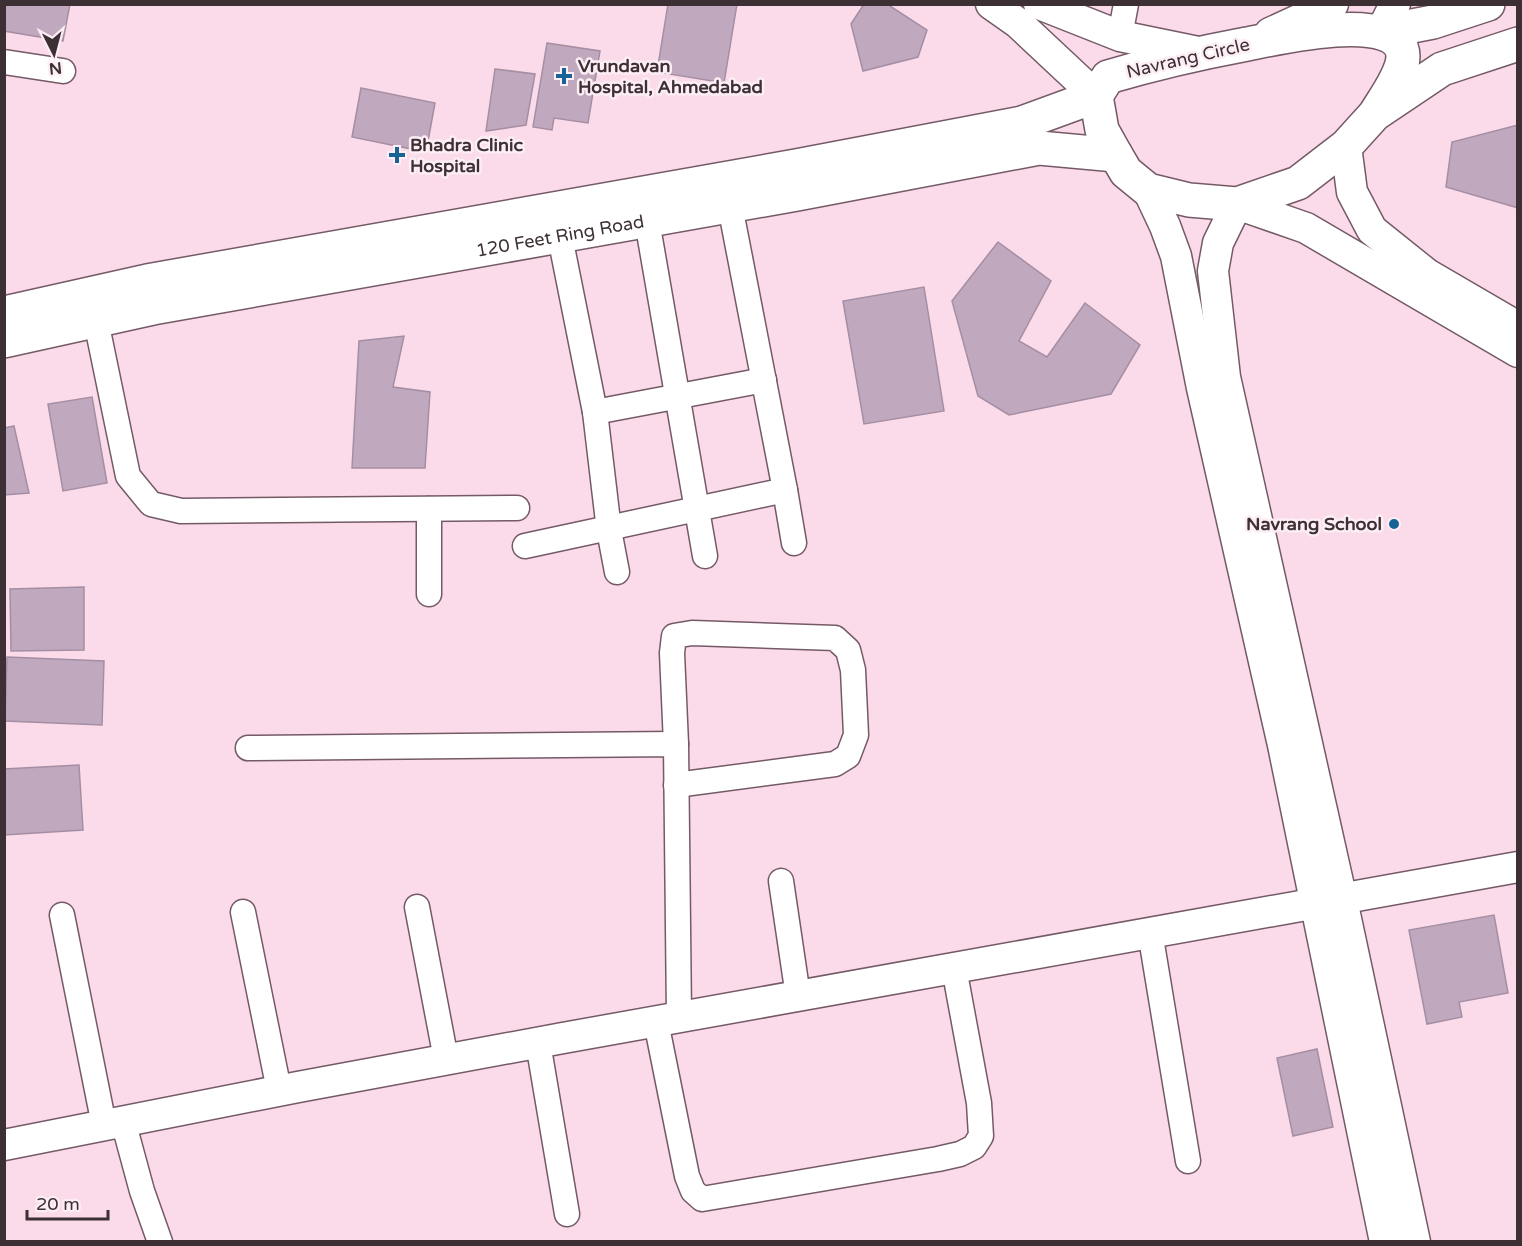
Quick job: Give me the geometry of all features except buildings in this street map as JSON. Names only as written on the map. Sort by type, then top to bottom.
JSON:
[{"type":"main road","points":[[1096,96],[1102,130],[1126,172],[1148,190],[1189,200],[1237,204],[1298,183],[1346,146],[1375,114],[1397,77],[1403,56],[1388,18],[1433,22],[1466,7]]},
{"type":"main road","name":"Navrang Circle","points":[[1096,96],[1108,77],[1198,52],[1309,31],[1349,29],[1388,18]]},
{"type":"main road","points":[[1375,114],[1442,69],[1518,44]]},
{"type":"main road","name":"120 Feet Ring Road","points":[[4,312],[147,281],[796,166],[1022,123],[1096,96]]},
{"type":"main road","name":"120 Feet Ring Road","points":[[4,341],[158,307],[560,237],[1038,148],[1116,155]]},
{"type":"street","points":[[991,4],[1018,23],[1096,96]]},
{"type":"street","points":[[1038,4],[1120,36],[1198,52]]},
{"type":"street","points":[[1120,36],[1126,4]]},
{"type":"street","points":[[1246,44],[1333,4]]},
{"type":"street","points":[[4,62],[63,71]]},
{"type":"street","points":[[1346,146],[1352,192],[1372,231],[1427,274],[1518,327]]},
{"type":"street","points":[[1148,190],[1176,256],[1202,388],[1261,595]]},
{"type":"street","points":[[1415,1242],[1329,902],[1261,595],[1225,377],[1213,271],[1218,243],[1237,204],[1306,228],[1518,352]]},
{"type":"street","points":[[730,206],[794,543]]},
{"type":"street","points":[[647,221],[705,556]]},
{"type":"street","points":[[560,237],[595,412],[609,530],[617,572]]},
{"type":"street","points":[[96,321],[128,476],[151,504],[181,511],[517,508]]},
{"type":"street","points":[[595,412],[764,380]]},
{"type":"street","points":[[525,546],[609,530],[785,490]]},
{"type":"street","points":[[429,509],[429,594]]},
{"type":"street","points":[[676,785],[835,764],[848,756],[856,735],[853,670],[848,650],[836,638],[692,633],[674,636],[672,653],[676,785],[667,1020],[687,1176],[693,1191],[702,1199],[938,1159],[960,1154],[974,1147],[981,1136],[979,1103],[954,968]]},
{"type":"street","points":[[248,748],[676,744]]},
{"type":"street","points":[[4,1145],[279,1090],[538,1042],[1518,867]]},
{"type":"street","points":[[781,881],[798,996]]},
{"type":"street","points":[[1329,902],[1385,1242]]},
{"type":"street","points":[[417,907],[446,1059]]},
{"type":"street","points":[[243,912],[279,1090]]},
{"type":"street","points":[[62,915],[114,1123],[160,1242]]},
{"type":"street","points":[[1150,932],[1188,1161]]},
{"type":"street","points":[[538,1042],[567,1214]]},
{"type":"place","name":"Vrundavan Hospital, Ahmedabad","points":[[564,76]]},
{"type":"place","name":"Bhadra Clinic Hospital","points":[[397,155]]},
{"type":"place","name":"Navrang School","points":[[1394,524]]}]
